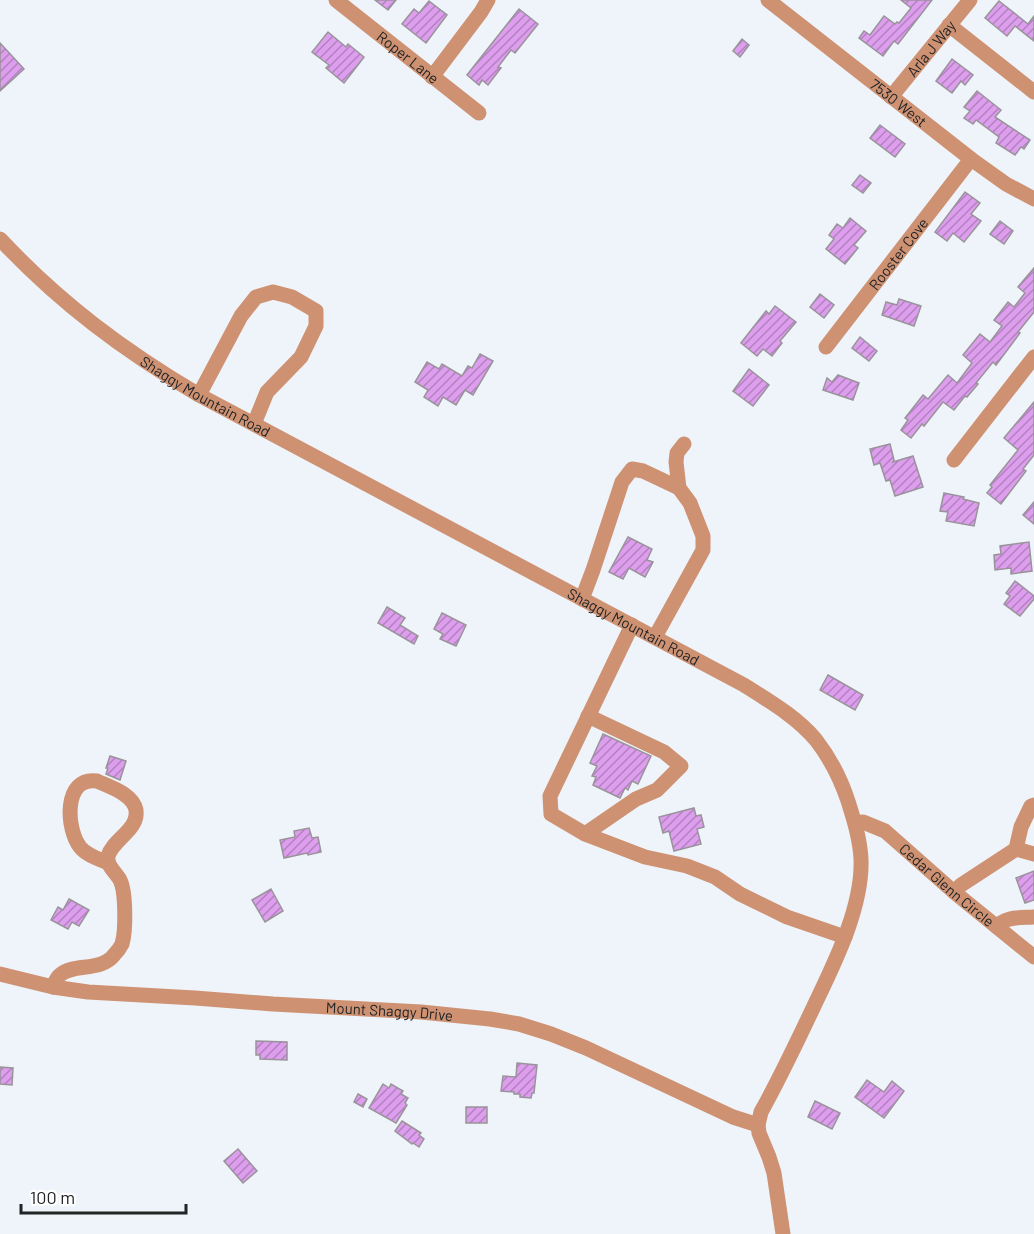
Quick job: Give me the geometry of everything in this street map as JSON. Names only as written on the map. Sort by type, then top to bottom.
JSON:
[{"type":"street","name":"Roper Lane","points":[[336,0],[478,113]]},
{"type":"street","points":[[432,77],[488,0]]},
{"type":"street","name":"7530 West","points":[[768,0],[971,159],[1006,184],[1034,199]]},
{"type":"street","name":"Arla J Way","points":[[891,96],[970,0]]},
{"type":"street","points":[[949,26],[1034,92]]},
{"type":"street","name":"Rooster Cove","points":[[826,347],[971,159]]},
{"type":"street","name":"Shaggy Mountain Road","points":[[0,239],[63,301],[88,322],[142,360],[199,395],[744,685],[797,721],[817,741],[834,768],[855,823],[861,861],[859,885],[852,915],[836,959],[761,1112],[758,1125]]},
{"type":"street","points":[[199,395],[241,316],[256,297],[273,292],[292,297],[316,311],[316,326],[302,357],[267,393],[254,424]]},
{"type":"street","points":[[954,460],[1034,357]]},
{"type":"street","points":[[679,488],[677,453],[684,444]]},
{"type":"street","points":[[582,599],[622,482],[632,469],[643,471],[679,488],[690,503],[703,536],[703,550],[655,637]]},
{"type":"street","points":[[632,625],[550,796],[551,814],[585,834],[645,857],[687,866],[715,877],[740,894],[787,917],[845,937]]},
{"type":"street","points":[[585,834],[636,799],[657,789],[681,766],[664,752],[588,716]]},
{"type":"street","points":[[53,987],[62,973],[111,960],[121,946],[125,921],[123,888],[120,880],[108,863],[81,849],[71,823],[70,801],[84,783],[92,780],[128,797],[136,810],[134,823],[110,852],[108,863]]},
{"type":"street","points":[[954,892],[1016,849],[1021,827],[1031,806],[1034,805]]},
{"type":"street","name":"Cedar Glenn Circle","points":[[855,823],[863,822],[885,831],[954,892],[1034,957]]},
{"type":"street","points":[[1016,849],[1034,854]]},
{"type":"street","points":[[997,927],[1000,922],[1034,917]]},
{"type":"street","name":"Mount Shaggy Drive","points":[[0,974],[53,987],[88,992],[421,1012],[519,1023],[577,1044],[733,1117],[758,1125]]},
{"type":"street","points":[[758,1125],[774,1173],[783,1234]]},
{"type":"building","points":[[375,0],[396,0],[388,10]]},
{"type":"building","points":[[901,0],[932,0],[898,44],[894,41],[883,56],[859,38],[864,31],[870,35],[884,16],[895,24],[899,23],[911,8]]},
{"type":"building","points":[[429,1],[447,15],[426,43],[402,24],[414,9],[419,13]]},
{"type":"building","points":[[999,1],[1028,24],[1034,16],[1034,41],[1015,26],[1007,36],[985,18]]},
{"type":"building","points":[[519,9],[538,24],[515,53],[511,50],[488,85],[482,80],[479,85],[467,75]]},
{"type":"building","points":[[328,32],[346,47],[348,44],[364,57],[344,83],[326,68],[329,65],[312,52]]},
{"type":"building","points":[[742,39],[749,45],[740,57],[733,51]]},
{"type":"building","points":[[0,43],[24,69],[0,91]]},
{"type":"building","points":[[952,59],[973,75],[965,85],[961,81],[952,93],[936,81]]},
{"type":"building","points":[[977,91],[1001,110],[995,117],[1030,140],[1024,149],[1021,147],[1015,155],[996,143],[999,137],[976,120],[973,124],[964,118],[970,111],[964,107]]},
{"type":"building","points":[[880,125],[905,144],[895,157],[870,138]]},
{"type":"building","points":[[860,175],[871,183],[863,193],[852,185]]},
{"type":"building","points":[[965,192],[980,203],[971,214],[981,221],[964,242],[953,233],[947,241],[935,232]]},
{"type":"building","points":[[850,218],[866,231],[854,245],[858,248],[845,264],[826,249],[834,239],[829,235],[837,224],[843,228]]},
{"type":"building","points":[[1000,221],[1013,231],[1004,244],[990,234]]},
{"type":"building","points":[[1034,268],[1034,312],[1018,332],[1020,333],[996,365],[993,362],[976,383],[978,384],[954,410],[943,402],[911,438],[901,430],[908,420],[905,418],[923,395],[928,399],[948,375],[957,383],[972,363],[963,355],[980,334],[990,342],[1002,326],[994,320],[1008,302],[1014,307],[1025,293],[1018,287]]},
{"type":"building","points":[[820,294],[834,305],[824,318],[810,307]]},
{"type":"building","points":[[899,299],[921,306],[914,326],[882,315],[886,302],[897,305]]},
{"type":"building","points":[[775,306],[796,322],[780,341],[782,343],[772,356],[763,349],[757,356],[741,343],[766,311],[769,314]]},
{"type":"building","points":[[860,337],[877,351],[869,361],[852,348]]},
{"type":"building","points":[[480,354],[493,361],[473,395],[465,390],[456,405],[443,397],[438,406],[424,397],[428,390],[415,382],[427,362],[439,369],[442,364],[462,376],[468,366],[472,368]]},
{"type":"building","points":[[749,369],[769,385],[753,406],[733,391]]},
{"type":"building","points":[[838,375],[859,383],[853,400],[823,390],[827,378],[832,382]]},
{"type":"building","points":[[1034,402],[1034,455],[1023,469],[1026,471],[1001,504],[987,493],[992,487],[990,485],[1018,450],[1004,438]]},
{"type":"building","points":[[890,444],[893,462],[913,456],[923,487],[895,496],[890,480],[886,481],[880,463],[874,465],[870,449]]},
{"type":"building","points":[[944,493],[979,503],[974,526],[946,521],[948,512],[940,511]]},
{"type":"building","points":[[1034,502],[1034,524],[1023,515]]},
{"type":"building","points":[[628,537],[652,549],[647,560],[653,562],[645,577],[629,568],[623,579],[609,572]]},
{"type":"building","points":[[1029,542],[1032,571],[1011,574],[1011,568],[995,570],[994,555],[1001,554],[1000,546]]},
{"type":"building","points":[[1015,581],[1034,596],[1020,616],[1004,604],[1010,596],[1006,593]]},
{"type":"building","points":[[387,607],[405,618],[400,625],[418,636],[414,644],[378,623]]},
{"type":"building","points":[[442,613],[466,625],[456,646],[440,639],[443,634],[434,629]]},
{"type":"building","points":[[828,675],[863,695],[855,710],[820,690]]},
{"type":"building","points":[[603,734],[651,756],[638,784],[632,781],[628,790],[625,788],[620,798],[593,785],[596,777],[592,776],[597,766],[590,763]]},
{"type":"building","points":[[110,756],[126,761],[120,780],[106,774]]},
{"type":"building","points":[[694,808],[696,816],[701,815],[704,827],[697,829],[701,844],[674,851],[669,831],[663,833],[659,817]]},
{"type":"building","points":[[309,828],[312,838],[318,837],[321,852],[284,858],[280,840],[295,837],[294,831]]},
{"type":"building","points":[[1034,871],[1034,900],[1025,903],[1016,878]]},
{"type":"building","points":[[271,889],[283,911],[265,922],[252,900]]},
{"type":"building","points":[[69,899],[89,910],[79,926],[72,922],[68,929],[51,920],[58,907],[63,910]]},
{"type":"building","points":[[256,1041],[287,1042],[287,1060],[260,1059],[260,1055],[256,1055]]},
{"type":"building","points":[[517,1063],[537,1065],[534,1093],[531,1098],[520,1097],[520,1094],[514,1094],[514,1092],[501,1091],[503,1076],[516,1077]]},
{"type":"building","points":[[0,1067],[13,1068],[12,1085],[0,1084]]},
{"type":"building","points":[[867,1080],[884,1092],[892,1081],[904,1091],[884,1118],[855,1097]]},
{"type":"building","points":[[383,1084],[389,1088],[391,1084],[403,1091],[401,1094],[408,1098],[405,1103],[407,1105],[396,1123],[369,1108]]},
{"type":"building","points":[[358,1094],[367,1099],[363,1107],[354,1102]]},
{"type":"building","points":[[815,1101],[840,1113],[832,1129],[808,1117]]},
{"type":"building","points":[[466,1107],[487,1107],[487,1123],[466,1123]]},
{"type":"building","points":[[402,1121],[421,1133],[419,1135],[424,1139],[419,1147],[395,1131]]},
{"type":"building","points":[[238,1149],[257,1171],[243,1183],[224,1161]]}]
